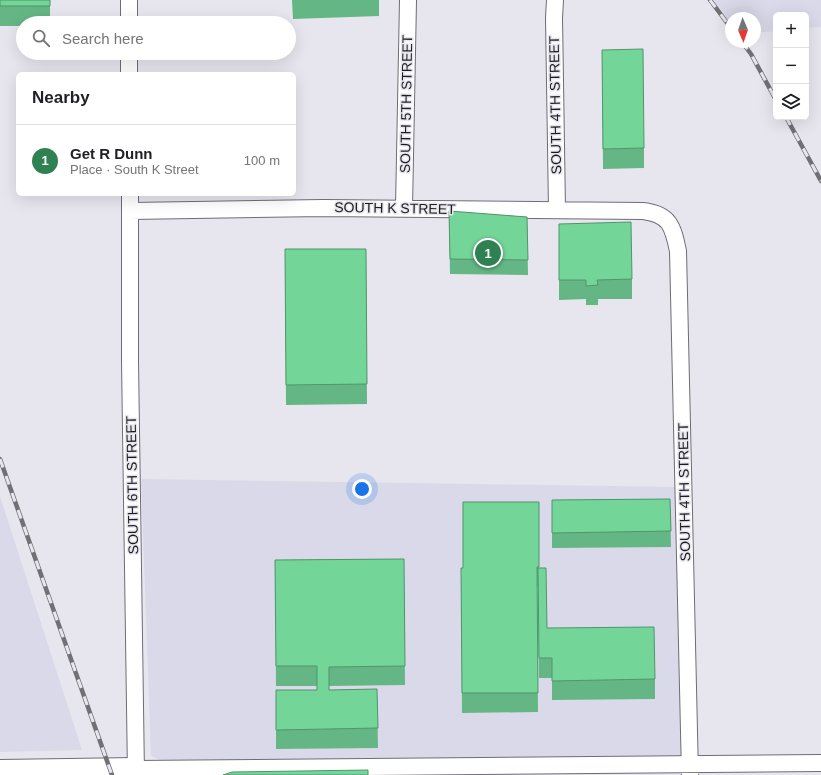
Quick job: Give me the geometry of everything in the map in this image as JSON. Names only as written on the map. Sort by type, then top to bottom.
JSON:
[{"type":"street","points":[[129,0],[129,16]]},
{"type":"street","name":"SOUTH 5TH STREET","points":[[404,208],[408,0]]},
{"type":"street","name":"SOUTH 4TH STREET","points":[[555,0],[557,210]]},
{"type":"street","points":[[129,60],[129,72]]},
{"type":"street","name":"SOUTH 6TH STREET","points":[[130,196],[130,362],[136,772]]},
{"type":"street","name":"SOUTH K STREET","points":[[130,211],[404,208],[643,211],[653,212],[660,216]]},
{"type":"street","name":"SOUTH 4TH STREET","points":[[660,216],[671,225],[678,251],[689,770]]},
{"type":"street","points":[[0,771],[689,770],[821,763]]},
{"type":"shaded area","points":[[713,0],[821,0],[821,27],[809,28],[809,12],[773,12],[773,31],[761,32],[761,12],[725,12],[725,16]]},
{"type":"shaded area","points":[[141,479],[680,487],[683,757],[165,762],[151,756]]},
{"type":"shaded area","points":[[0,496],[82,750],[0,752]]},
{"type":"building","points":[[0,0],[50,0],[50,6],[0,6]]},
{"type":"building","points":[[643,49],[644,148],[603,149],[602,50]]},
{"type":"building","points":[[449,211],[527,217],[528,260],[450,259]]},
{"type":"building","points":[[631,222],[632,279],[597,280],[598,285],[586,286],[586,280],[559,280],[559,224]]},
{"type":"building","points":[[285,249],[366,249],[367,384],[286,385]]},
{"type":"building","points":[[670,499],[671,531],[552,533],[552,500]]},
{"type":"building","points":[[463,502],[539,502],[539,567],[537,567],[538,693],[462,693],[461,568],[463,568]]},
{"type":"building","points":[[404,559],[405,666],[329,667],[329,690],[377,689],[378,728],[276,730],[276,690],[317,690],[317,666],[276,666],[275,560]]},
{"type":"building","points":[[538,568],[546,568],[547,628],[654,627],[655,679],[552,681],[552,658],[539,658]]},
{"type":"building","points":[[368,770],[368,775],[223,775],[232,772]]},
{"type":"railway","points":[[710,0],[725,20]]},
{"type":"railway","points":[[746,48],[773,94]]},
{"type":"railway","points":[[788,120],[821,181]]},
{"type":"railway","points":[[0,459],[112,775]]},
{"type":"place","name":"Get R Dunn","points":[[488,253]]}]
